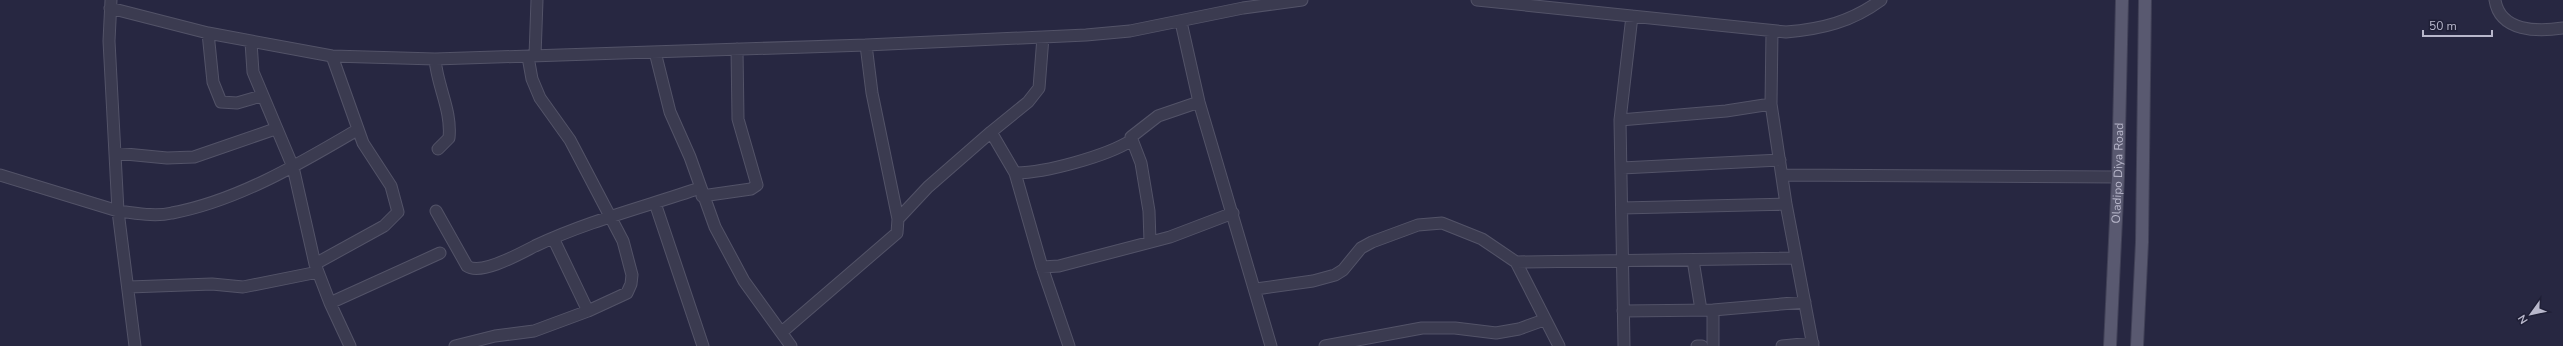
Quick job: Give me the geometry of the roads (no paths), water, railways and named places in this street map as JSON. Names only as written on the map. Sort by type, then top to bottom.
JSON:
[{"type":"main road","name":"Oladipo Diya Road","points":[[2110,346],[2118,177],[2122,0]]},
{"type":"main road","name":"Oladipo Diya Road","points":[[2137,346],[2142,242],[2145,0]]},
{"type":"street","points":[[455,346],[495,336],[534,331],[588,311],[627,293],[632,284],[632,275],[628,258],[610,215],[570,140],[540,98],[532,79],[532,56],[537,0]]},
{"type":"street","points":[[135,346],[129,287],[118,211],[108,41],[111,4],[208,33],[332,56],[435,59],[866,45],[1043,37],[1130,31],[1181,22],[1243,8],[1302,0]]},
{"type":"street","points":[[1477,0],[1786,32],[1835,25],[1860,15],[1881,0]]},
{"type":"street","points":[[2495,0],[2501,16],[2512,25],[2542,31],[2563,28]]},
{"type":"street","points":[[1624,346],[1620,120],[1632,16]]},
{"type":"street","points":[[1181,22],[1199,102],[1256,290],[1271,346]]},
{"type":"street","points":[[1772,31],[1772,104],[1795,258],[1813,345],[1782,346]]},
{"type":"street","points":[[208,33],[213,82],[221,102],[237,103],[261,96]]},
{"type":"street","points":[[898,219],[928,187],[1028,102],[1039,88],[1043,37]]},
{"type":"street","points":[[251,42],[253,72],[261,96],[293,167],[317,268],[330,303],[350,346]]},
{"type":"street","points":[[782,332],[896,235],[898,219],[872,93],[866,45]]},
{"type":"street","points":[[436,210],[467,266],[473,268],[498,264],[553,238],[610,215],[701,192],[751,189],[757,185],[738,119],[737,49]]},
{"type":"street","points":[[655,52],[663,92],[690,157],[701,192],[715,227],[744,281],[791,346]]},
{"type":"street","points":[[129,287],[217,284],[243,287],[317,268],[384,226],[398,212],[391,186],[382,170],[368,153],[357,130],[332,56]]},
{"type":"street","points":[[435,59],[436,77],[449,115],[450,124],[449,138],[438,149]]},
{"type":"street","points":[[1150,242],[1149,211],[1141,164],[1132,140],[1134,133],[1158,116],[1199,102]]},
{"type":"street","points":[[1620,120],[1726,111],[1772,104]]},
{"type":"street","points":[[115,153],[167,158],[194,156],[275,129]]},
{"type":"street","points":[[0,175],[118,211],[138,214],[173,213],[242,190],[293,167],[357,130]]},
{"type":"street","points":[[991,132],[1015,173],[1042,267],[1069,346]]},
{"type":"street","points":[[1015,173],[1042,170],[1097,156],[1132,140]]},
{"type":"street","points":[[1622,168],[1780,160]]},
{"type":"street","points":[[1782,175],[2118,177]]},
{"type":"street","points":[[655,203],[702,346]]},
{"type":"street","points":[[1622,208],[1786,204]]},
{"type":"street","points":[[1042,267],[1059,266],[1150,242],[1233,213]]},
{"type":"street","points":[[1256,290],[1313,281],[1335,275],[1343,270],[1361,248],[1366,245],[1418,225],[1442,223],[1482,239],[1516,262],[1544,320],[1559,346]]},
{"type":"street","points":[[553,238],[588,311]]},
{"type":"street","points":[[330,303],[440,253]]},
{"type":"street","points":[[1516,262],[1795,258]]},
{"type":"street","points":[[1693,260],[1701,310]]},
{"type":"street","points":[[1623,311],[1713,310],[1805,302]]},
{"type":"street","points":[[1713,310],[1713,346]]},
{"type":"street","points":[[1325,346],[1422,328],[1455,328],[1496,333],[1519,329],[1544,320]]},
{"type":"street","points":[[1697,346],[1702,346]]}]
